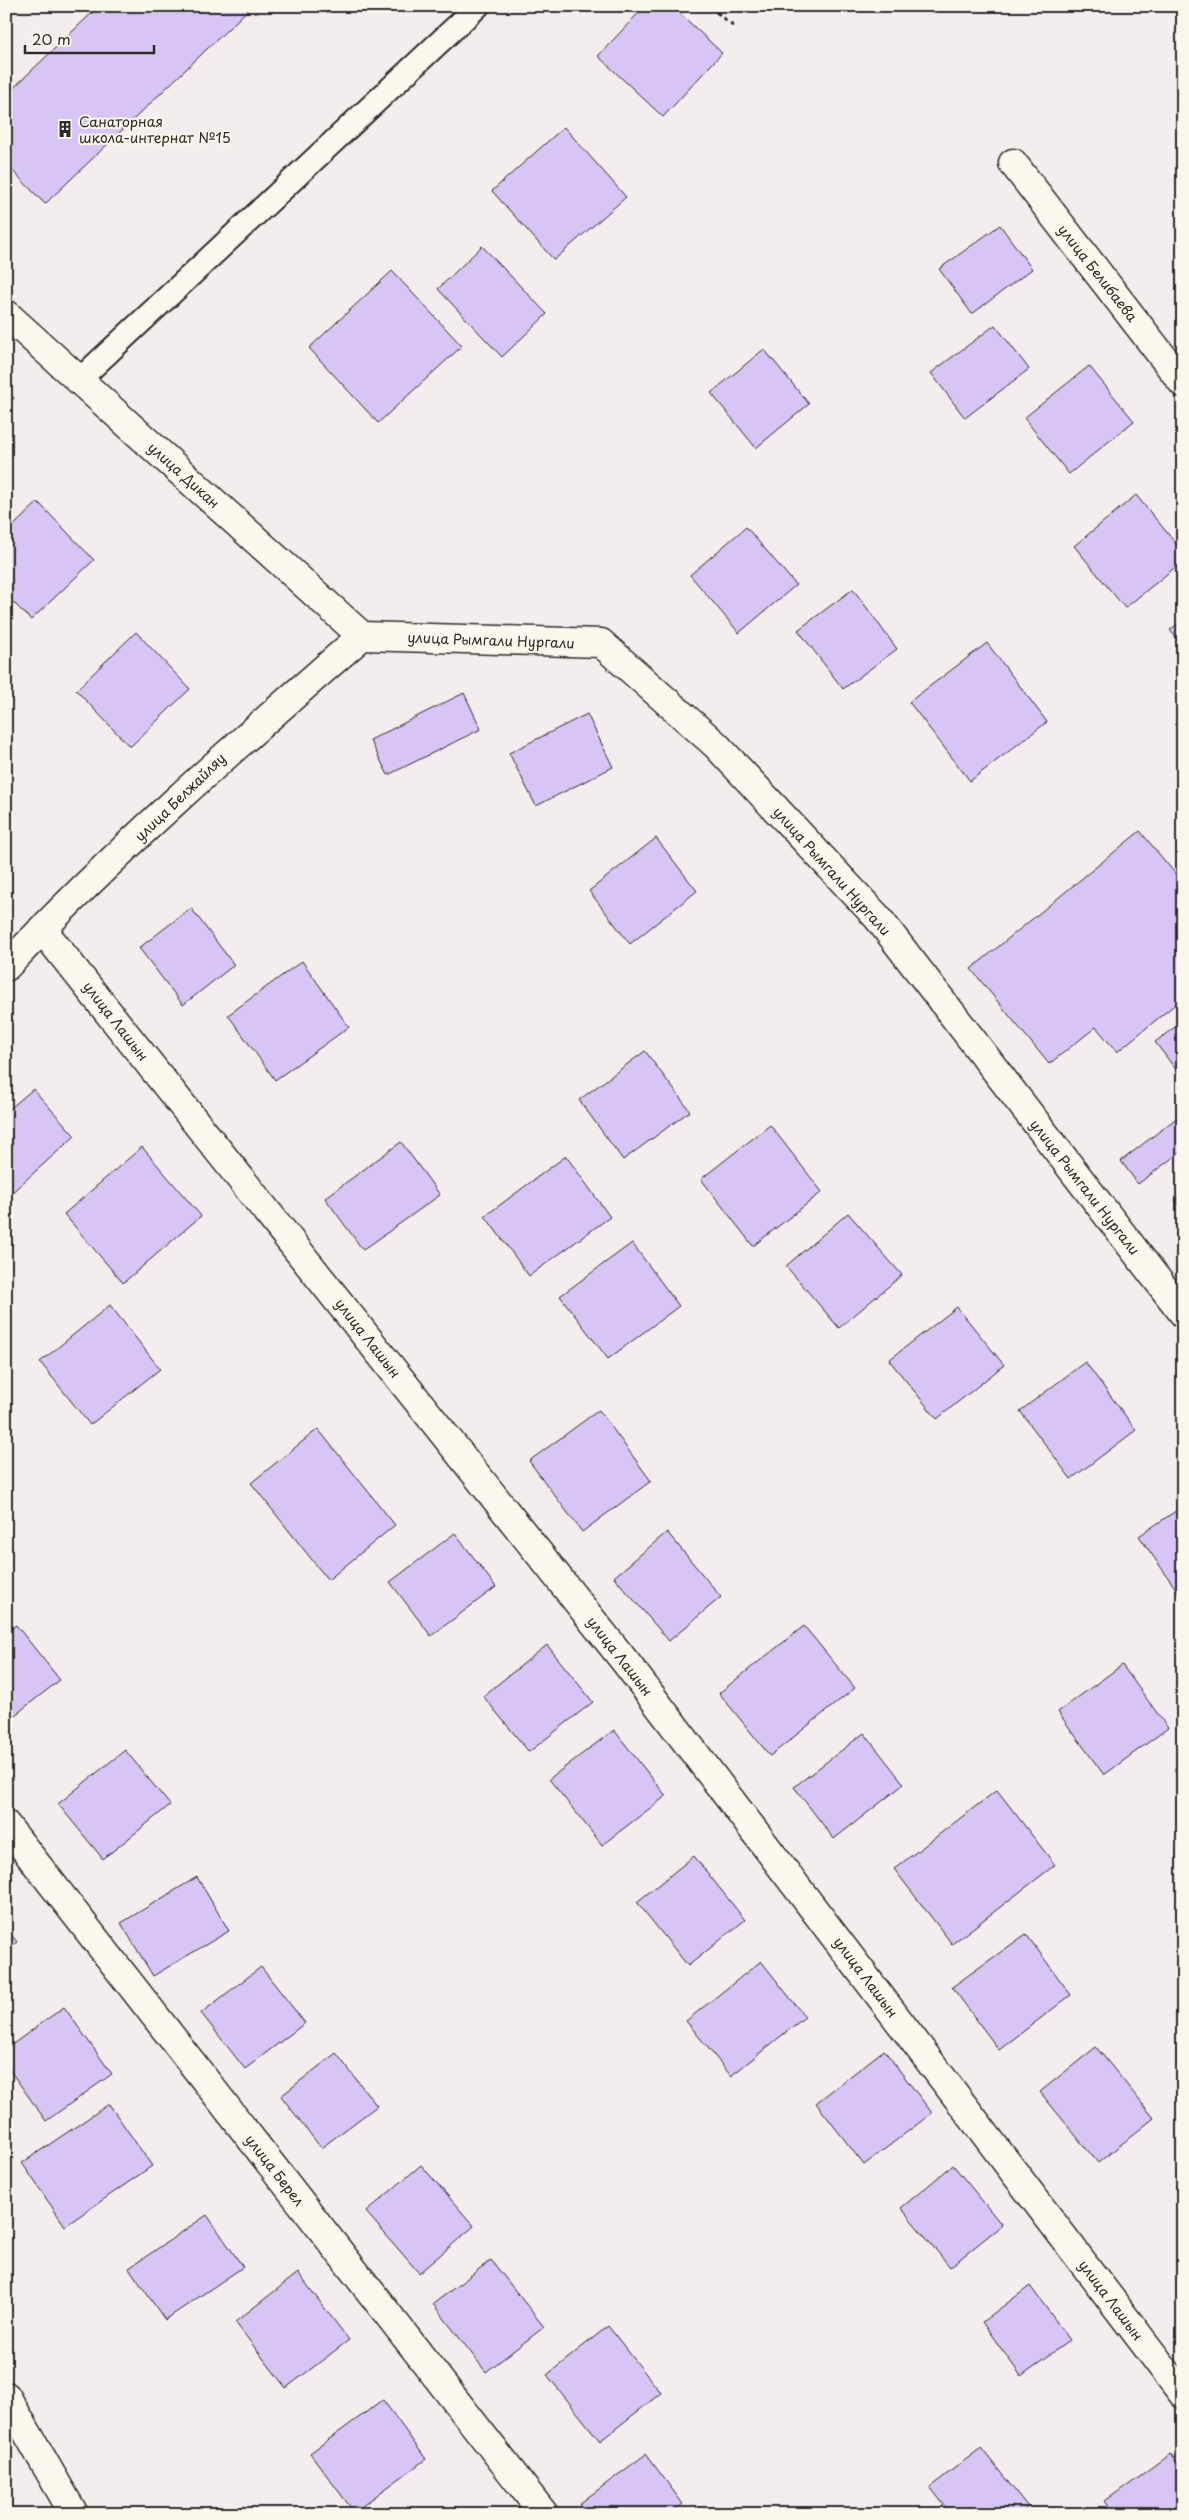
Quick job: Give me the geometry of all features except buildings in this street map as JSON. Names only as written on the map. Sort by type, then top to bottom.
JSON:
[{"type":"street","name":"улица Белибаева","points":[[1013,163],[1183,383]]},
{"type":"street","name":"улица Дикан","points":[[6,314],[362,636]]},
{"type":"street","name":"улица Белжайляу","points":[[6,967],[42,929],[228,752],[362,636]]},
{"type":"street","name":"улица Рымгали Нургали","points":[[362,636],[601,643],[716,745],[878,918],[1183,1313]]},
{"type":"street","name":"улица Лашын","points":[[42,929],[620,1656],[1183,2394]]},
{"type":"street","name":"улица Берел","points":[[6,1825],[544,2514]]},
{"type":"street","points":[[6,2396],[74,2514]]},
{"type":"lane","points":[[79,380],[478,6]]},
{"type":"path","points":[[709,6],[733,26]]},
{"type":"place","name":"Санаторная школа-интернат №15","points":[[65,129]]}]
